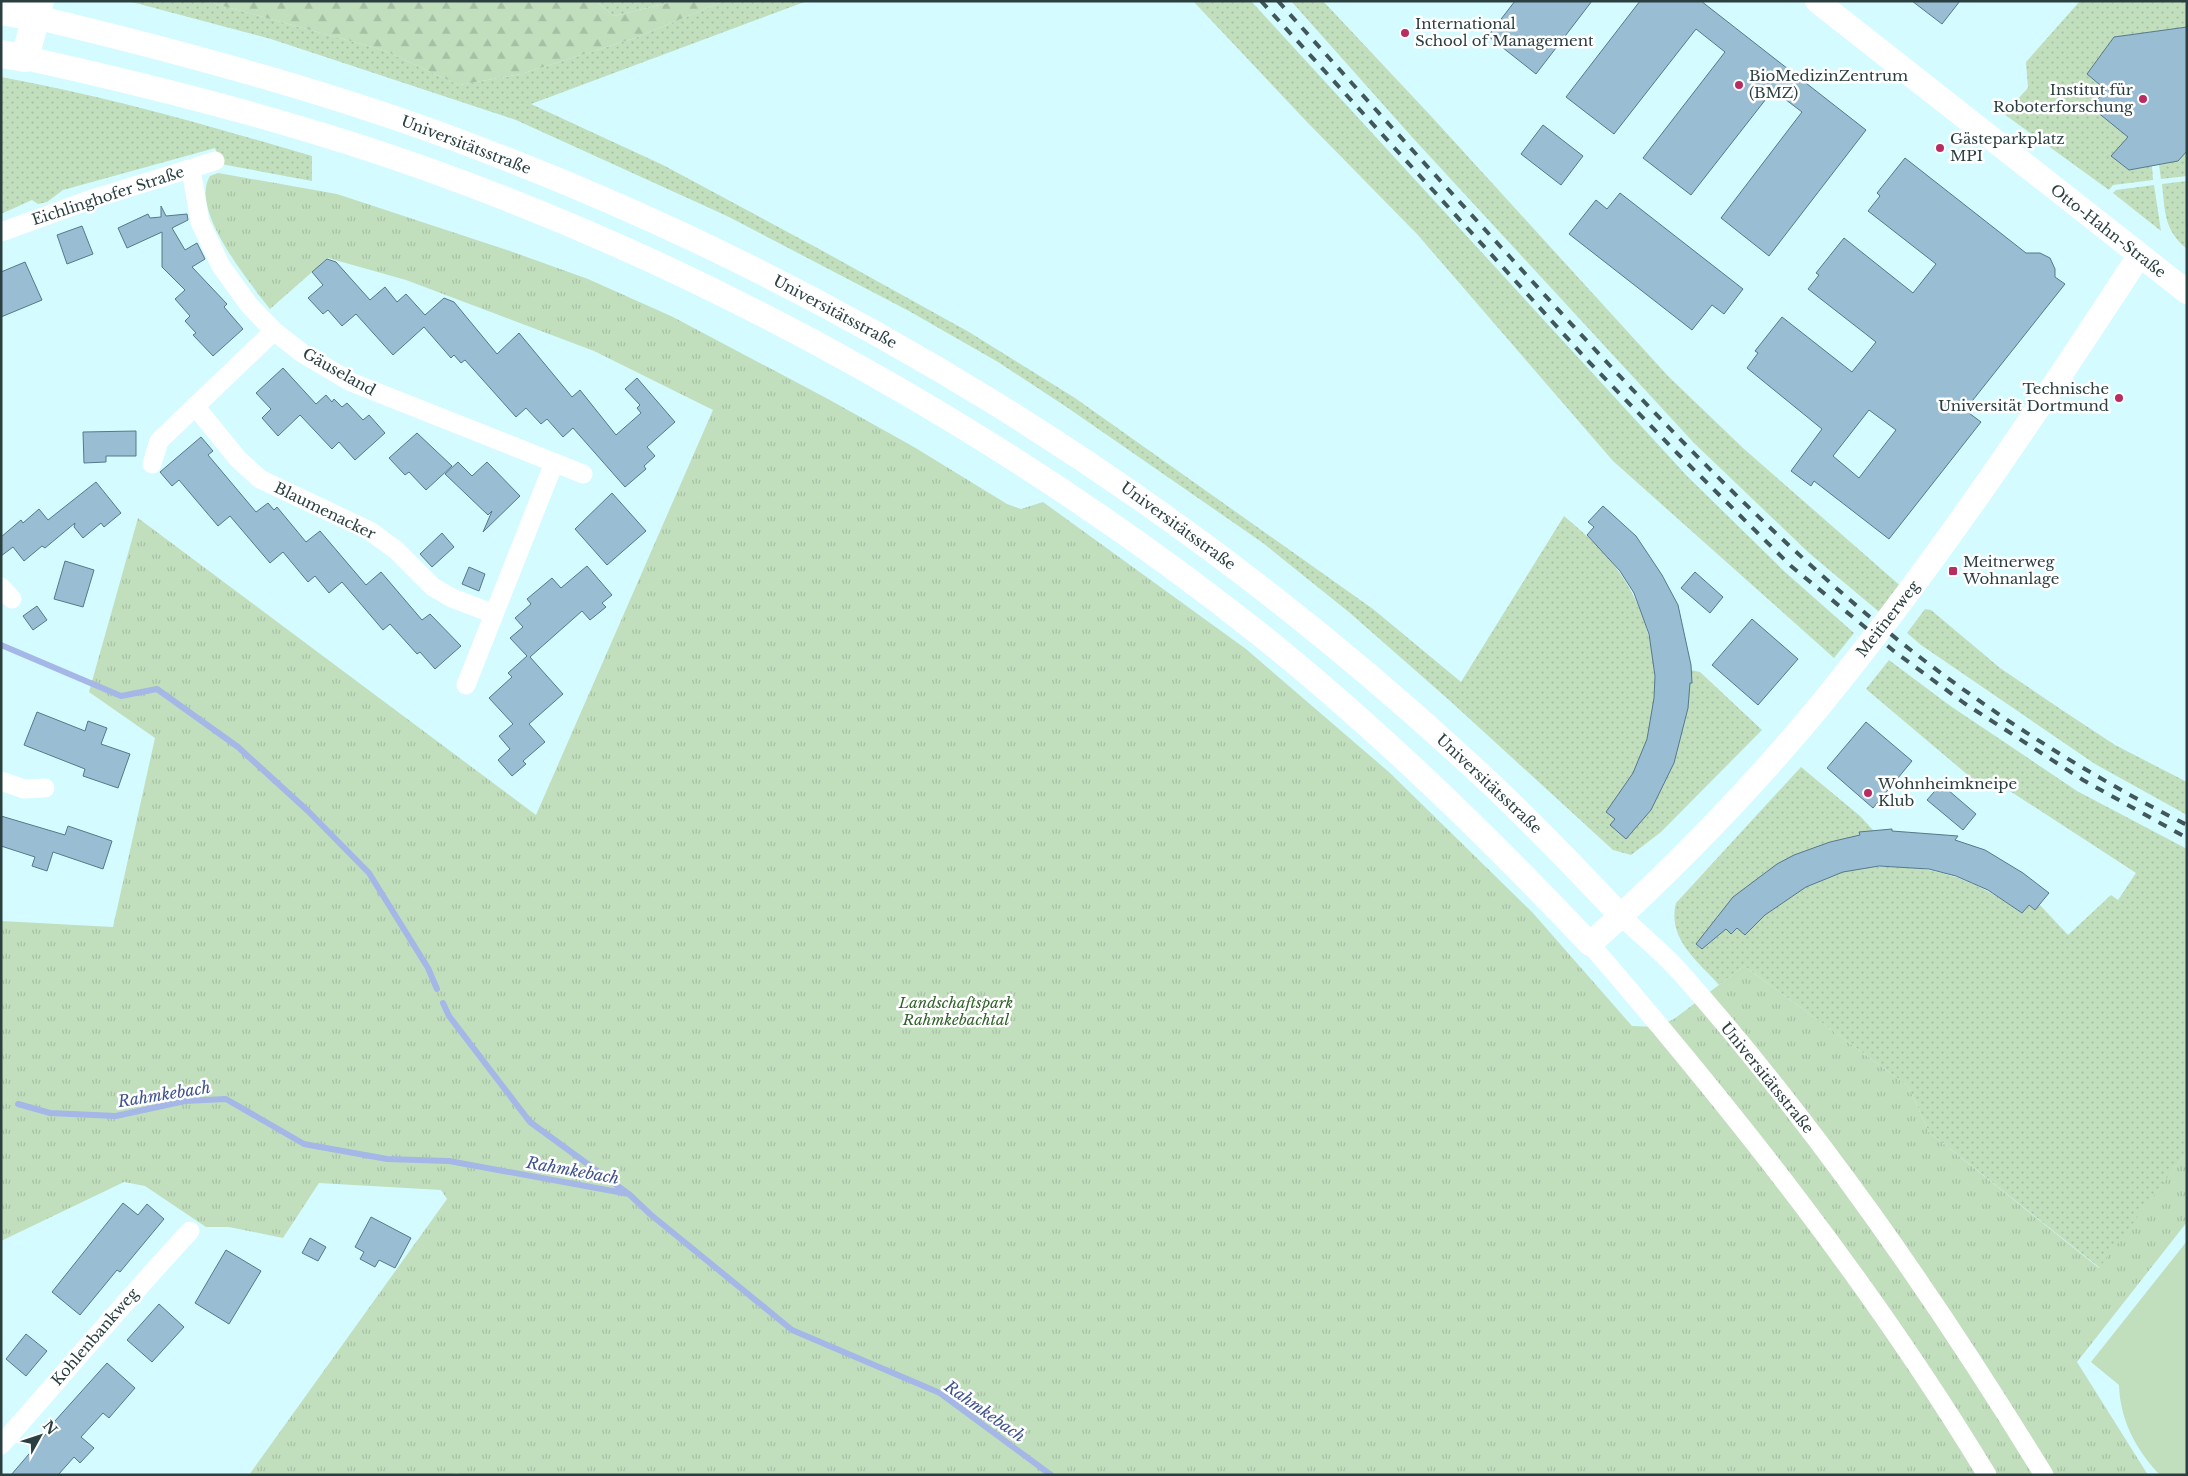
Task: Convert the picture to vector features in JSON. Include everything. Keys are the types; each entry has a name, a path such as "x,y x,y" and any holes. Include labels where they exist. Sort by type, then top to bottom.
{"main road":[{"name":"Universitätsstraße","path":"1,11 38,9"},
{"path":"13,56 38,9"}],"street":[{"name":"Otto-Hahn-Straße","path":"1817,1 2187,292"},
{"name":"Universitätsstraße","path":"38,9 315,92 446,136 610,201 703,244 911,353 1055,440 1164,515 1277,599 1332,644 1473,767 1552,843 1621,916 1680,972 1709,1005 1849,1183 1972,1358 2044,1475"},
{"path":"13,56 122,80 252,115 431,170 522,206 658,265 842,357 1055,486 1160,558 1250,627 1382,738 1464,816 1590,944 1728,1109 1803,1204 1923,1375 1987,1475"},
{"name":"Eichlinghofer Straße","path":"1,232 92,199 215,161"},
{"name":"Gäuseland","path":"192,169 200,222 208,241 234,286 274,331 302,353 351,382 584,474"},
{"name":"Meitnerweg","path":"1590,944 1655,884 1758,776 1853,665 1904,598 2022,434 2139,256"},
{"path":"152,464 159,441 274,331"},
{"name":"Blaumenacker","path":"195,406 238,459 260,478 370,530 396,550 434,587 452,598 494,614"},
{"path":"466,685 554,463"},
{"path":"1,781 24,789 45,788"},
{"name":"Kohlenbankweg","path":"1,1445 105,1328 133,1292 190,1232"}],"green space":[{"path":"128,1 205,1 383,50 459,85 521,74 635,38 724,1 807,1 531,104 663,165 969,332 1075,398 1373,609 1461,682 1564,516 1596,545 1621,574 1639,608 1652,649 1691,670 1700,672 1762,730 1661,832 1631,855 1613,850 1449,700 1350,613 1263,543 998,362 909,311 727,216 516,120 271,39"},
{"path":"205,1 595,1 614,16 676,1 724,1 635,38 521,74 459,85 383,50"},
{"path":"595,1 676,1 614,16"},
{"path":"1193,1 1251,1 1687,476 1785,572 1854,633 1834,658 1613,461 1417,234 1307,122"},
{"path":"1291,1 1323,1 1430,115 1668,376 1743,448 1904,589 1884,616 1809,553 1694,443 1412,137"},
{"path":"2080,1 2187,1 2187,27 2114,37 2087,74 2106,90 2128,137 2112,156 2129,170 2152,166 2153,180 2113,185 2109,190 2004,114 2028,88 2026,62"},
{"path":"1,77 119,102 312,156 312,181 221,164 215,148 63,190 47,202 38,204 32,200 1,214"},
{"path":"2187,151 2187,176 2161,179 2159,165 2178,161"},
{"name":"Landschaftspark Rahmkebachtal","path":"218,173 337,194 510,251 588,279 673,317 828,399 914,447 1007,504 1021,509 1043,502 1246,649 1390,773 1532,912 1632,1026 1657,1027 1674,1019 1744,966 1908,1086 1929,1132 2099,1268 2187,1152 2187,1222 2077,1362 2148,1475 458,1475 458,1473 445,1475 249,1475 447,1199 441,1190 319,1183 283,1238 229,1227 206,1227 145,1186 124,1182 1,1241 1,921 113,927 155,738 89,692 138,518 536,815 713,410 594,351 406,280 328,258 270,309 236,264 214,225 208,207 206,190 210,176"},
{"path":"2187,181 2187,227 2185,229 2187,231 2187,249 2174,235 2167,220 2162,184"},
{"path":"2154,185 2161,231 2113,193 2116,190"},
{"path":"1925,609 1931,610 2000,668 2115,745 2187,782 2187,815 2095,764 1921,645 1907,633"},
{"path":"1889,660 1949,705 2077,791 2187,849 2187,1152 2100,1268 1929,1132 1908,1086 1744,966 1719,985 1693,958 1680,938 1676,927 1674,916 1676,903 1801,767 1860,816 1873,830 1875,867 1915,868 1952,876 1988,891 2021,913 2029,905 2035,910 2039,904 2068,935 2111,895 2118,900 2136,873 1990,778 1975,781 1866,689"},
{"path":"2187,1241 2187,1475 2160,1475 2151,1465 2131,1434 2122,1410 2119,1385 2091,1362"}],"building":[{"path":"1515,1 1592,1 1536,74 1488,36"},
{"path":"1640,1 1701,1 1866,130 1769,256 1721,218 1802,112 1773,90 1691,195 1643,158 1725,52 1696,29 1614,134 1566,97"},
{"path":"1912,1 1960,1 1942,24"},
{"name":"Institut für Roboterforschung","path":"2187,27 2187,151 2178,161 2129,170 2111,156 2128,137 2091,107 2106,90 2087,74 2114,37"},
{"path":"1543,125 1583,156 1561,185 1521,154"},
{"path":"1905,158 2026,253 2040,253 2050,258 2055,269 2055,277 2065,284 1965,410 1981,422 1889,539 1814,481 1811,486 1791,471 1822,429 1747,368 1758,353 1755,351 1782,317 1852,372 1876,342 1808,289 1819,275 1816,273 1844,238 1913,293 1936,264 1868,211 1880,196 1877,193","holes":["1869,410 1896,430 1859,478 1833,456"]},
{"path":"1620,193 1743,289 1724,314 1712,305 1692,330 1569,234 1596,200 1607,209"},
{"path":"161,206 166,216 187,214 188,220 172,228 185,250 197,243 205,259 192,267 227,304 224,307 243,329 213,356 193,335 196,333 185,321 190,316 175,299 185,290 162,267 162,232 127,248 118,228 148,214 150,218 161,217"},
{"path":"82,226 93,254 67,264 57,235"},
{"path":"327,259 336,262 370,300 385,287 397,302 406,294 425,315 444,298 454,302 497,354 519,333 572,397 580,390 616,435 641,413 637,408 640,405 625,389 637,378 675,422 647,447 655,456 644,466 646,469 625,487 573,428 563,437 547,419 541,424 526,408 516,417 465,360 461,363 454,355 451,358 424,327 393,355 356,314 342,326 328,310 323,314 308,298 323,285 312,272"},
{"path":"25,262 42,300 1,317 1,272"},
{"path":"283,368 316,404 326,395 332,402 334,399 342,407 347,403 363,420 369,415 385,433 355,460 339,442 332,449 300,415 278,436 262,418 271,409 256,393"},
{"path":"136,431 136,456 106,456 106,462 84,463 83,432"},
{"path":"417,433 452,466 426,490 409,472 405,475 389,458"},
{"path":"201,437 213,451 208,455 256,512 268,503 274,510 277,507 306,542 320,531 366,585 381,572 422,620 430,614 461,646 435,669 420,652 417,654 390,624 383,630 342,582 329,593 315,576 308,582 283,552 270,563 230,516 218,526 179,480 172,486 160,472"},
{"path":"458,462 472,476 487,462 520,496 483,532 492,511 488,515 445,474"},
{"path":"96,482 121,513 104,527 101,523 83,538 74,527 75,523 45,548 42,546 24,561 13,547 1,556 1,537 21,520 23,523 39,509 48,520"},
{"path":"612,493 646,531 607,565 575,529"},
{"path":"1603,506 1636,536 1662,575 1678,605 1691,665 1692,683 1690,683 1688,708 1674,763 1651,810 1626,839 1610,825 1615,819 1606,812 1633,773 1647,739 1654,698 1655,676 1649,634 1634,593 1620,571 1587,535 1594,527 1588,522"},
{"path":"442,533 454,547 432,567 420,554"},
{"path":"65,561 94,570 83,607 54,599"},
{"path":"587,566 612,595 602,603 606,607 590,620 582,611 530,657 563,694 529,724 545,742 523,761 526,764 512,776 498,760 510,749 499,736 513,724 489,698 512,677 508,673 527,656 510,638 523,627 515,618 531,604 527,599 552,578 561,588"},
{"path":"469,567 485,574 479,591 462,584"},
{"path":"1695,572 1723,597 1710,613 1681,588"},
{"path":"37,606 47,620 33,630 23,616"},
{"path":"1752,619 1798,659 1758,705 1712,665"},
{"path":"37,712 85,731 88,721 107,728 101,744 130,754 118,788 83,776 85,769 24,745"},
{"path":"1866,722 1912,761 1873,808 1827,768"},
{"path":"1941,784 1976,814 1963,830 1927,800"},
{"path":"1,816 65,835 68,826 112,841 103,869 53,852 47,871 32,866 35,857 1,846"},
{"path":"1892,829 1892,831 1958,836 1955,840 1985,850 2023,873 2049,893 2035,910 2029,905 2022,913 1988,890 1956,876 1929,869 1879,866 1843,872 1806,887 1765,915 1745,935 1737,928 1731,934 1726,929 1702,949 1696,944 1733,897 1777,864 1794,855 1830,842 1860,835 1859,832"},
{"path":"123,1203 138,1215 147,1204 164,1219 120,1272 117,1270 80,1315 52,1292"},
{"path":"371,1217 411,1238 395,1268 379,1260 375,1267 360,1259 364,1252 355,1247"},
{"path":"310,1238 326,1247 318,1261 302,1253"},
{"path":"226,1250 261,1271 229,1324 195,1303"},
{"path":"159,1304 184,1327 152,1362 127,1340"},
{"path":"26,1334 47,1351 26,1376 6,1359"},
{"path":"107,1363 135,1388 109,1418 103,1413 81,1437 94,1448 80,1463 74,1457 58,1475 11,1475 47,1433 46,1431"}],"waterway":[{"path":"1,645 121,696 157,689 238,747 308,811 369,873 428,968 437,989"},
{"path":"443,1003 449,1016 530,1122 626,1192"},
{"name":"Rahmkebach","path":"18,1104 50,1113 116,1116 185,1101 226,1099 304,1144 387,1159 449,1161 629,1194 650,1214 792,1330 940,1393 1051,1475"}],"railway":[{"path":"1261,1 1589,362 1791,566 1895,652 1964,703 2083,780 2187,838"},
{"path":"1278,1 1636,393 1722,481 1811,565 1895,637 1974,697 2100,778 2187,825"}],"place":[{"name":"International School of Management","path":"1405,33"},
{"name":"BioMedizinZentrum (BMZ)","path":"1739,85"},
{"name":"Institut für Roboterforschung","path":"2143,99"},
{"name":"Gästeparkplatz MPI","path":"1940,148"},
{"name":"Technische Universität Dortmund","path":"2119,398"},
{"name":"Meitnerweg Wohnanlage","path":"1953,571"},
{"name":"Wohnheimkneipe Klub","path":"1868,793"}]}
